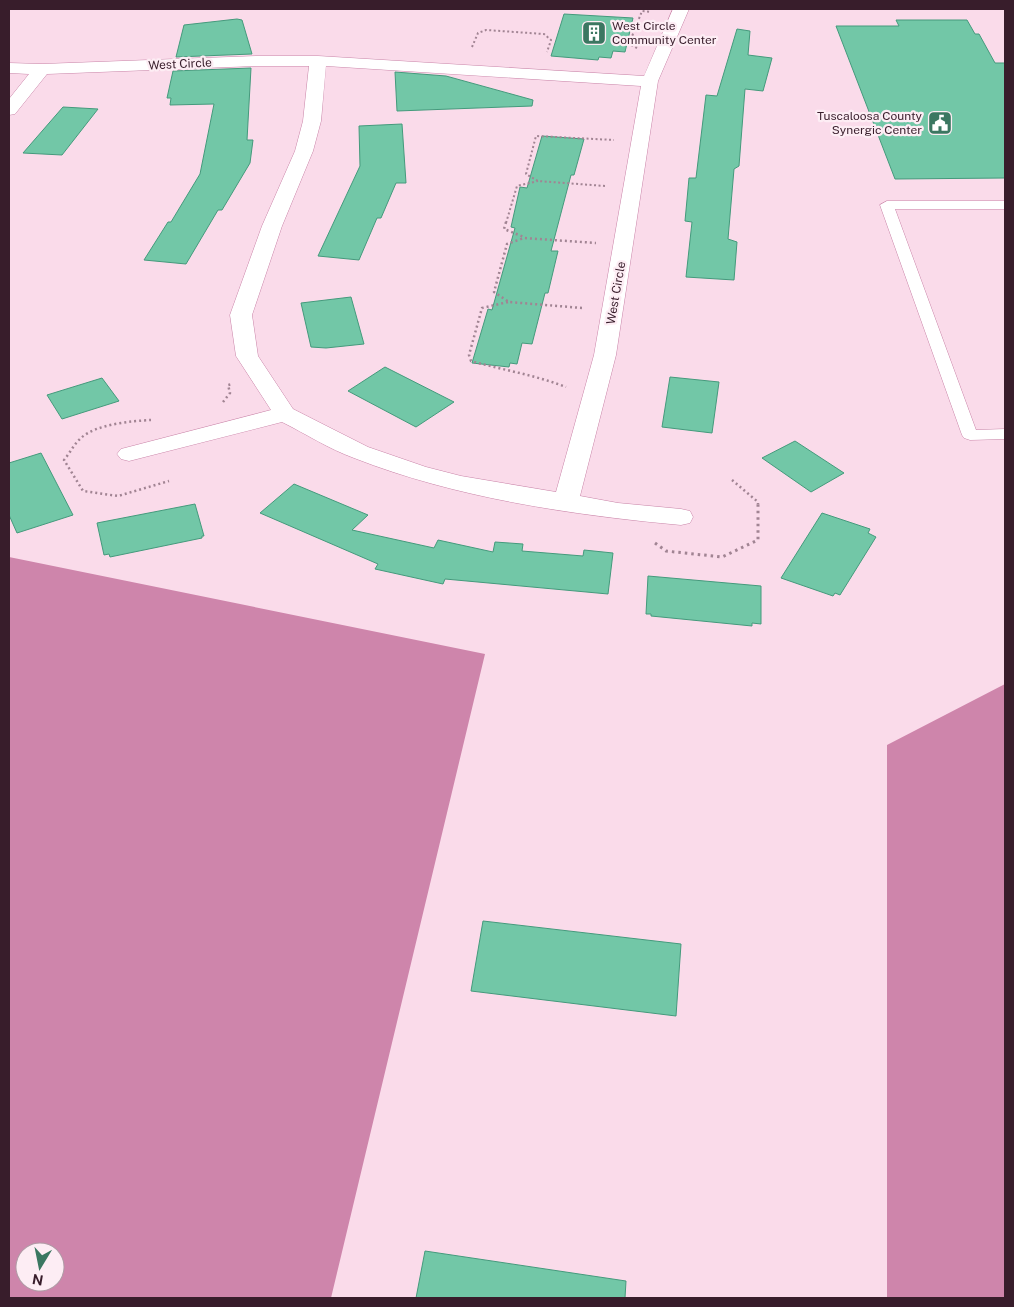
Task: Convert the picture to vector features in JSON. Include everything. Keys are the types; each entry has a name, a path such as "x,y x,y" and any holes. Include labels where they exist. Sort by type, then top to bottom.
{"street":[{"name":"West Circle","path":"566,502 605,355 650,81 681,9"},
{"name":"West Circle","path":"9,68 42,69 256,61 318,61 650,81"},
{"path":"318,61 312,121 304,151 272,226 241,315 247,356 285,414 360,452 417,472 461,484 618,511 681,517"},
{"path":"9,110 42,69"},
{"path":"129,454 285,414"}],"lane":[{"path":"1005,205 887,205 970,435 1005,434"}],"path":[{"path":"470,51 478,33 486,30 544,34 551,40 545,56"},
{"path":"538,181 526,174 536,136 618,140"},
{"path":"595,252 597,243 524,238 504,229 517,186 538,181 608,186"},
{"path":"509,302 494,292 507,244 524,238"},
{"path":"567,387 541,377 510,372 471,361 469,356 482,308 509,302 583,308"}],"shaded area":[{"path":"9,557 485,654 331,1298 9,1298"},
{"path":"1005,684 1005,1298 887,1298 887,745"}],"building":[{"name":"West Circle Community Center","path":"564,14 633,18 625,52 613,51 611,58 599,57 598,60 551,56"},
{"path":"242,20 252,54 176,57 184,25"},
{"name":"Tuscaloosa County Synergic Center","path":"896,20 967,20 975,34 979,34 995,63 1005,63 1005,178 895,179 836,26 899,26"},
{"path":"737,29 750,31 748,55 772,58 763,91 745,89 739,166 734,169 728,239 737,242 734,280 686,277 692,222 685,221 689,178 696,178 706,95 717,96"},
{"path":"251,68 247,140 253,140 250,163 222,210 218,210 186,264 144,260 168,222 171,222 200,174 214,104 170,105 171,98 167,98 173,71"},
{"path":"395,72 446,76 533,100 532,106 397,111"},
{"path":"63,107 98,109 62,155 23,153"},
{"path":"402,124 406,183 396,183 381,218 377,218 359,260 318,256 360,166 359,126"},
{"path":"542,136 584,139 574,175 571,175 551,251 558,251 548,293 545,293 532,344 522,343 517,364 510,363 509,367 472,363 488,309 492,310 515,228 511,227 520,187 527,188"},
{"path":"351,297 364,344 326,348 311,347 301,303"},
{"path":"385,367 454,402 416,427 348,391"},
{"path":"670,377 719,382 712,433 662,427"},
{"path":"102,378 119,401 62,419 47,395"},
{"path":"795,441 844,473 811,492 762,458"},
{"path":"41,453 73,515 17,533 9,515 9,463"},
{"path":"294,484 368,515 352,530 434,548 438,540 493,552 495,542 523,544 522,551 583,556 584,550 613,553 608,594 445,579 443,584 375,569 378,564 260,513"},
{"path":"195,504 204,536 202,538 110,557 109,554 104,555 97,523"},
{"path":"822,513 870,529 868,533 876,537 840,595 835,593 833,596 781,578"},
{"path":"648,576 761,586 761,624 752,623 752,626 646,614"},
{"path":"483,921 681,944 676,1016 471,991"},
{"path":"425,1251 626,1281 625,1298 416,1298"}],"place":[{"name":"West Circle Community Center","path":"594,33"},
{"name":"Tuscaloosa County Synergic Center","path":"940,123"}]}
